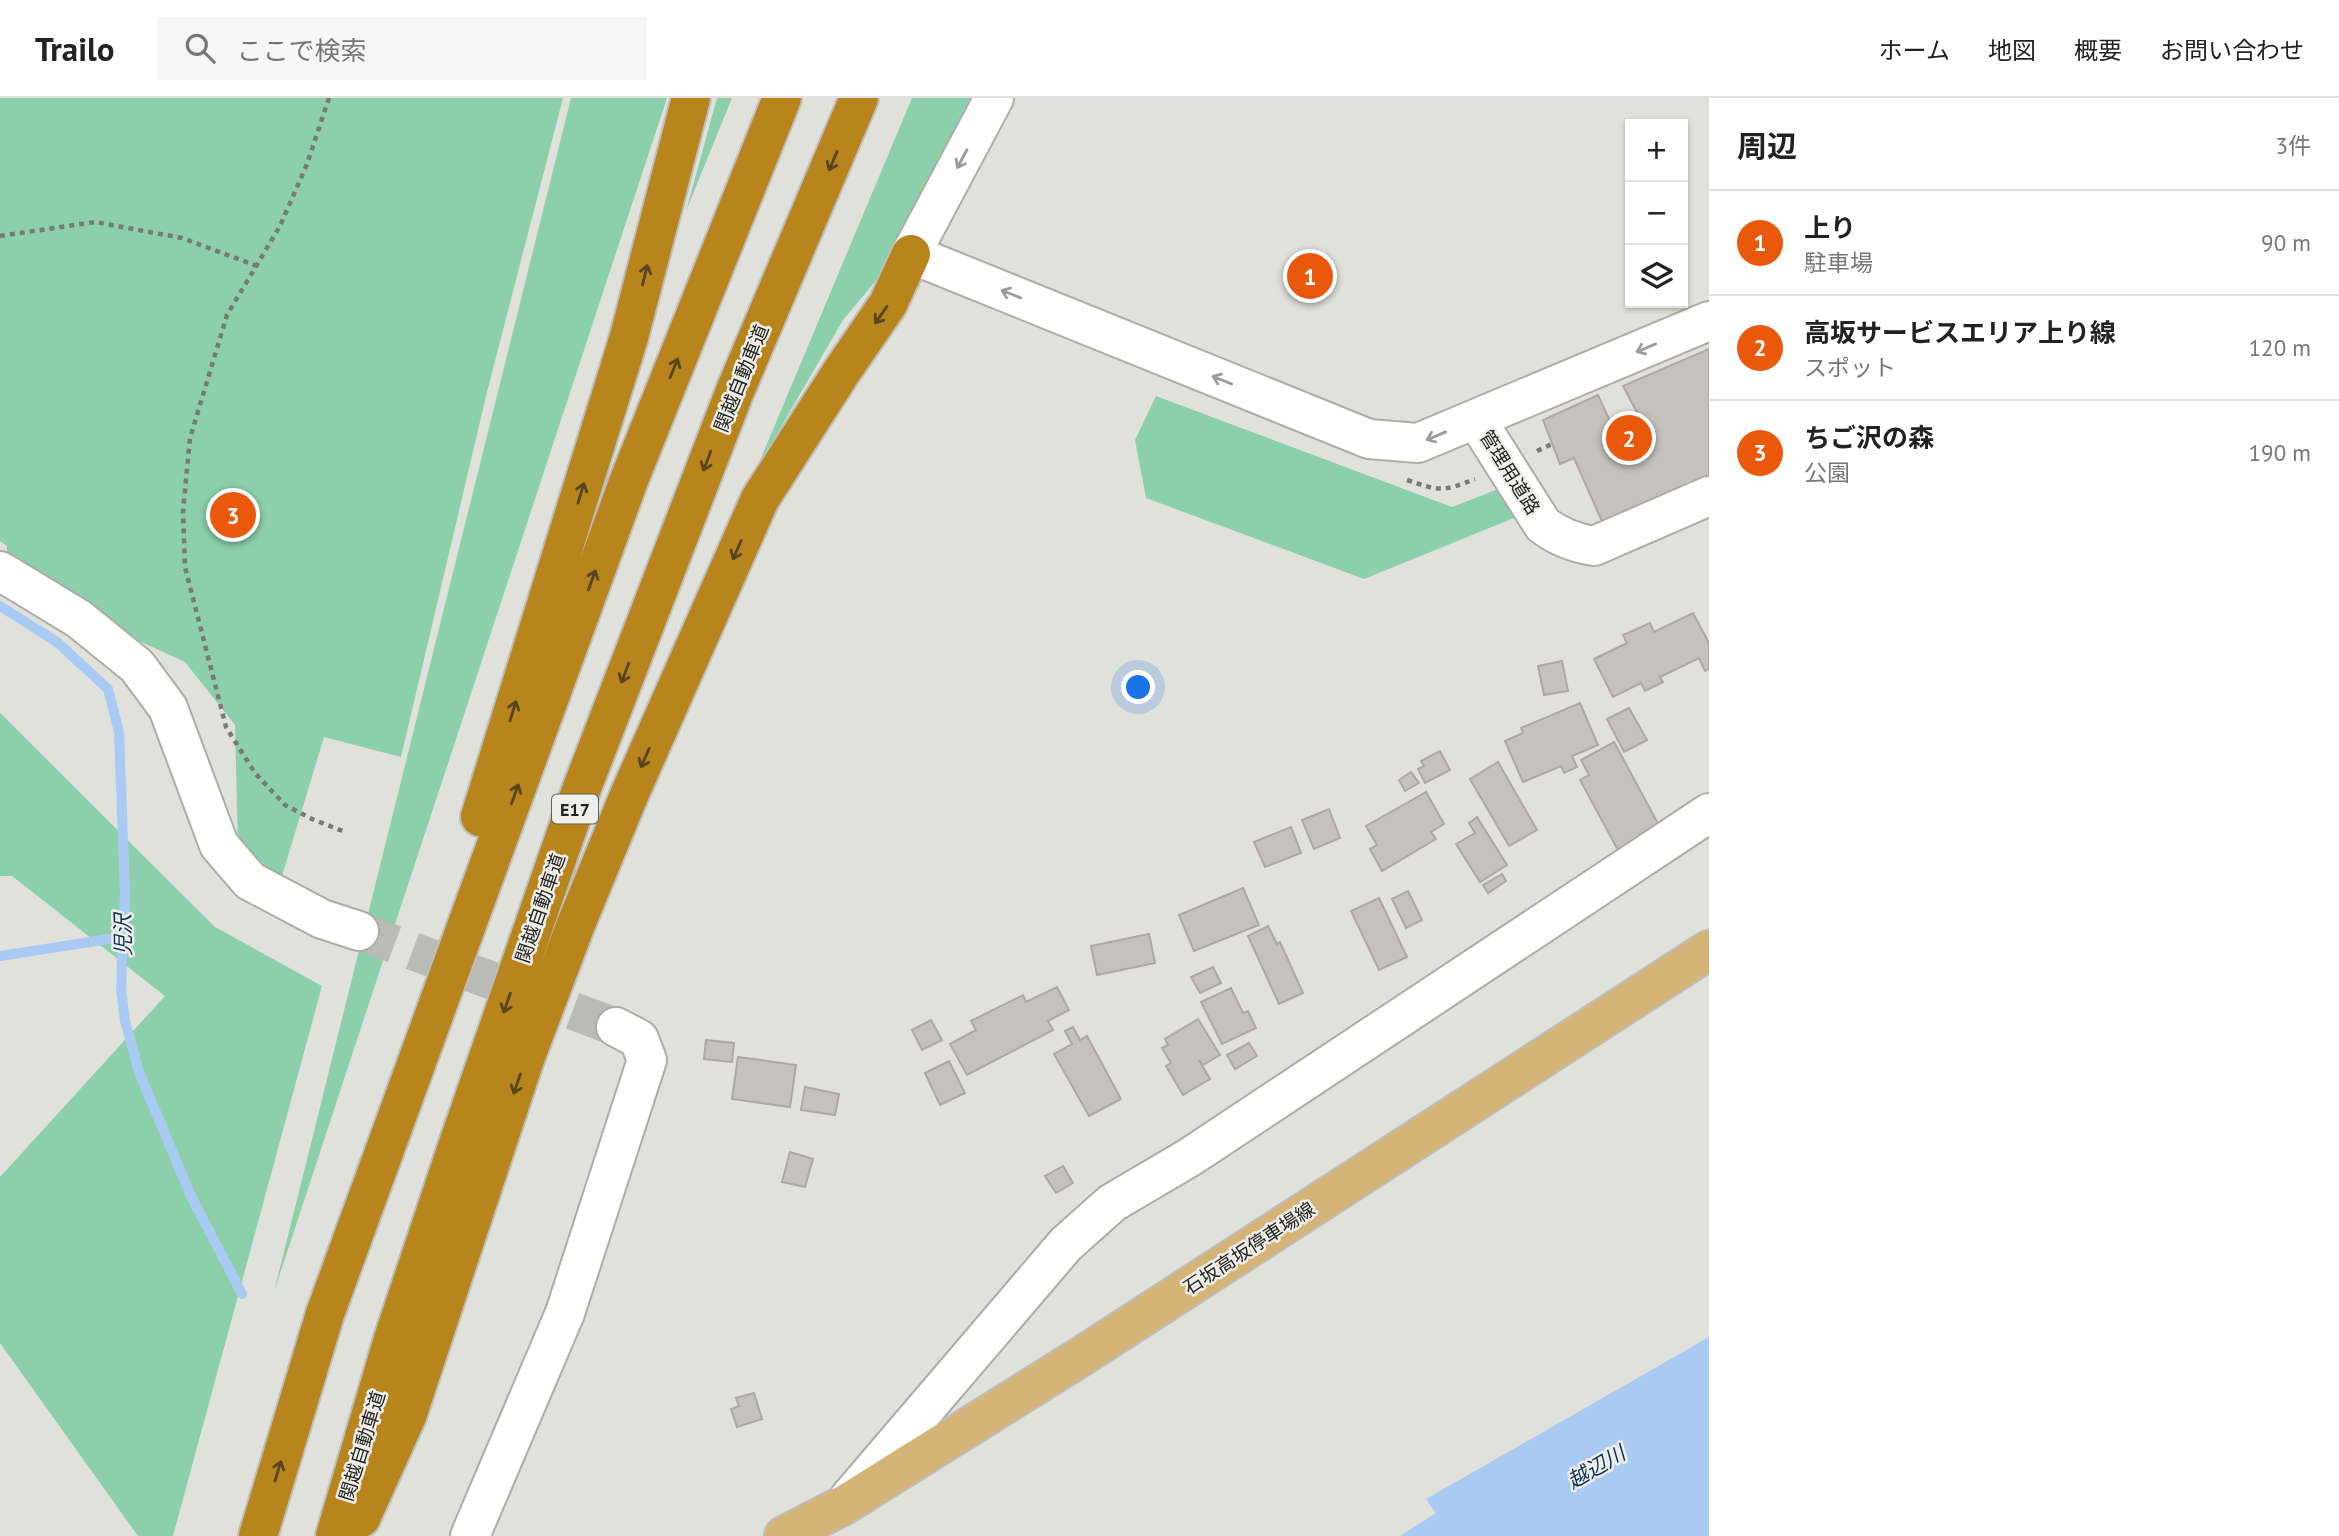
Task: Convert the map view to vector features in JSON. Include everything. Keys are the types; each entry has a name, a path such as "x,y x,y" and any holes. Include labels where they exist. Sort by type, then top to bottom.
{"highway":[{"path":"258,1536 629,337 691,98"},
{"path":"325,1314 629,480 782,98"},
{"name":"関越自動車道","path":"335,1536 393,1339 580,793 735,391 859,98"},
{"path":"352,1536 407,1416 525,1059 576,923 630,793 760,499 888,304 911,254"}],"main road":[{"name":"石坂高坂停車場線","path":"784,1536 844,1505 1082,1356 1709,950"}],"street":[{"path":"994,98 911,254 1368,439 1418,443 1709,321"},
{"name":"管理用道路","path":"1476,419 1543,525 1558,536 1576,543 1594,546 1709,496"},
{"path":"0,570 79,619 137,666 168,708 219,845 250,881 322,919 359,931"},
{"path":"844,1505 1066,1244 1112,1203 1190,1157 1709,813"},
{"path":"470,1536 565,1313 647,1060 639,1039 616,1027"}],"path":[{"path":"329,98 280,226 227,315 190,438 183,511 185,567 226,727 256,773 285,805 345,832"},
{"path":"0,236 95,222 181,238 257,266"}],"green space":[{"path":"0,98 563,98 487,392 401,757 324,737 282,876 289,885 238,851 235,725 185,662 126,635 7,556 7,546 0,541"},
{"path":"571,98 667,98 274,1292"},
{"path":"717,98 732,98 686,211"},
{"path":"912,98 978,98 900,252 843,320 756,470"},
{"path":"1156,396 1452,507 1501,488 1519,516 1364,579 1146,498 1135,440"},
{"path":"0,713 215,927 322,986 173,1536 138,1536 0,1343 0,1177 165,996 12,876 0,876"}],"water":[{"name":"越辺川","path":"1709,1337 1709,1536 1400,1536 1436,1513 1426,1499"}],"building":[{"path":"1709,349 1709,482 1604,526 1574,458 1560,464 1543,420 1598,395 1615,432 1641,420 1623,386"},
{"path":"1693,613 1709,643 1709,669 1705,671 1699,658 1660,677 1663,682 1645,691 1641,683 1613,697 1594,659 1627,643 1623,635 1650,623 1654,632"},
{"path":"1562,661 1568,691 1544,695 1538,666"},
{"path":"1580,703 1598,745 1572,756 1577,767 1564,773 1561,766 1523,782 1505,741 1523,733 1521,728"},
{"path":"1629,708 1647,740 1624,752 1607,719"},
{"path":"1614,742 1661,829 1619,852 1580,780 1589,775 1581,760"},
{"path":"1440,751 1450,770 1425,783 1418,769 1424,766 1421,761"},
{"path":"1498,762 1537,830 1509,846 1470,779"},
{"path":"1411,772 1419,783 1405,791 1399,780"},
{"path":"1426,792 1444,824 1431,832 1436,839 1382,871 1370,849 1377,845 1366,826"},
{"path":"1329,809 1340,838 1314,849 1302,820"},
{"path":"1477,817 1507,865 1480,882 1456,844 1475,833 1469,823"},
{"path":"1291,827 1301,853 1265,867 1254,842"},
{"path":"1502,874 1506,881 1488,893 1483,885"},
{"path":"1243,888 1259,925 1194,951 1179,915"},
{"path":"1408,891 1422,920 1406,928 1392,899"},
{"path":"1379,898 1407,957 1379,970 1351,911"},
{"path":"1268,926 1277,944 1280,942 1303,993 1279,1004 1248,936"},
{"path":"1149,934 1155,963 1097,975 1091,946"},
{"path":"1213,967 1221,983 1200,993 1191,977"},
{"path":"1057,987 1069,1010 1048,1021 1053,1030 967,1075 950,1044 976,1030 971,1021 1023,995 1026,1002"},
{"path":"1231,988 1243,1013 1248,1011 1256,1028 1222,1044 1201,1002"},
{"path":"1198,1019 1220,1055 1203,1065 1199,1060 1210,1079 1183,1095 1166,1066 1171,1063 1162,1048 1168,1045 1165,1039"},
{"path":"931,1020 942,1040 922,1050 912,1030"},
{"path":"1073,1027 1080,1040 1087,1036 1121,1099 1089,1116 1054,1054 1072,1044 1065,1031"},
{"path":"706,1040 734,1043 732,1062 704,1059"},
{"path":"1249,1043 1257,1056 1235,1069 1227,1055"},
{"path":"738,1057 796,1065 790,1107 732,1099"},
{"path":"949,1061 965,1093 940,1105 925,1073"},
{"path":"805,1087 839,1094 835,1115 801,1110"},
{"path":"790,1152 813,1159 805,1187 782,1182"},
{"path":"1063,1166 1073,1183 1056,1193 1045,1176"},
{"path":"754,1393 762,1419 737,1427 731,1409 739,1406 736,1398"}],"waterway":[{"name":"児沢","path":"0,606 57,642 108,689 119,732 125,894 121,989 125,1021 139,1072 191,1196 242,1294"},
{"path":"0,956 122,937"}],"tunnel":[{"path":"359,931 616,1027"}],"place":[{"name":"上り","path":"1310,276"},
{"name":"高坂サービスエリア上り線","path":"1629,438"},
{"name":"ちご沢の森","path":"233,515"}]}
